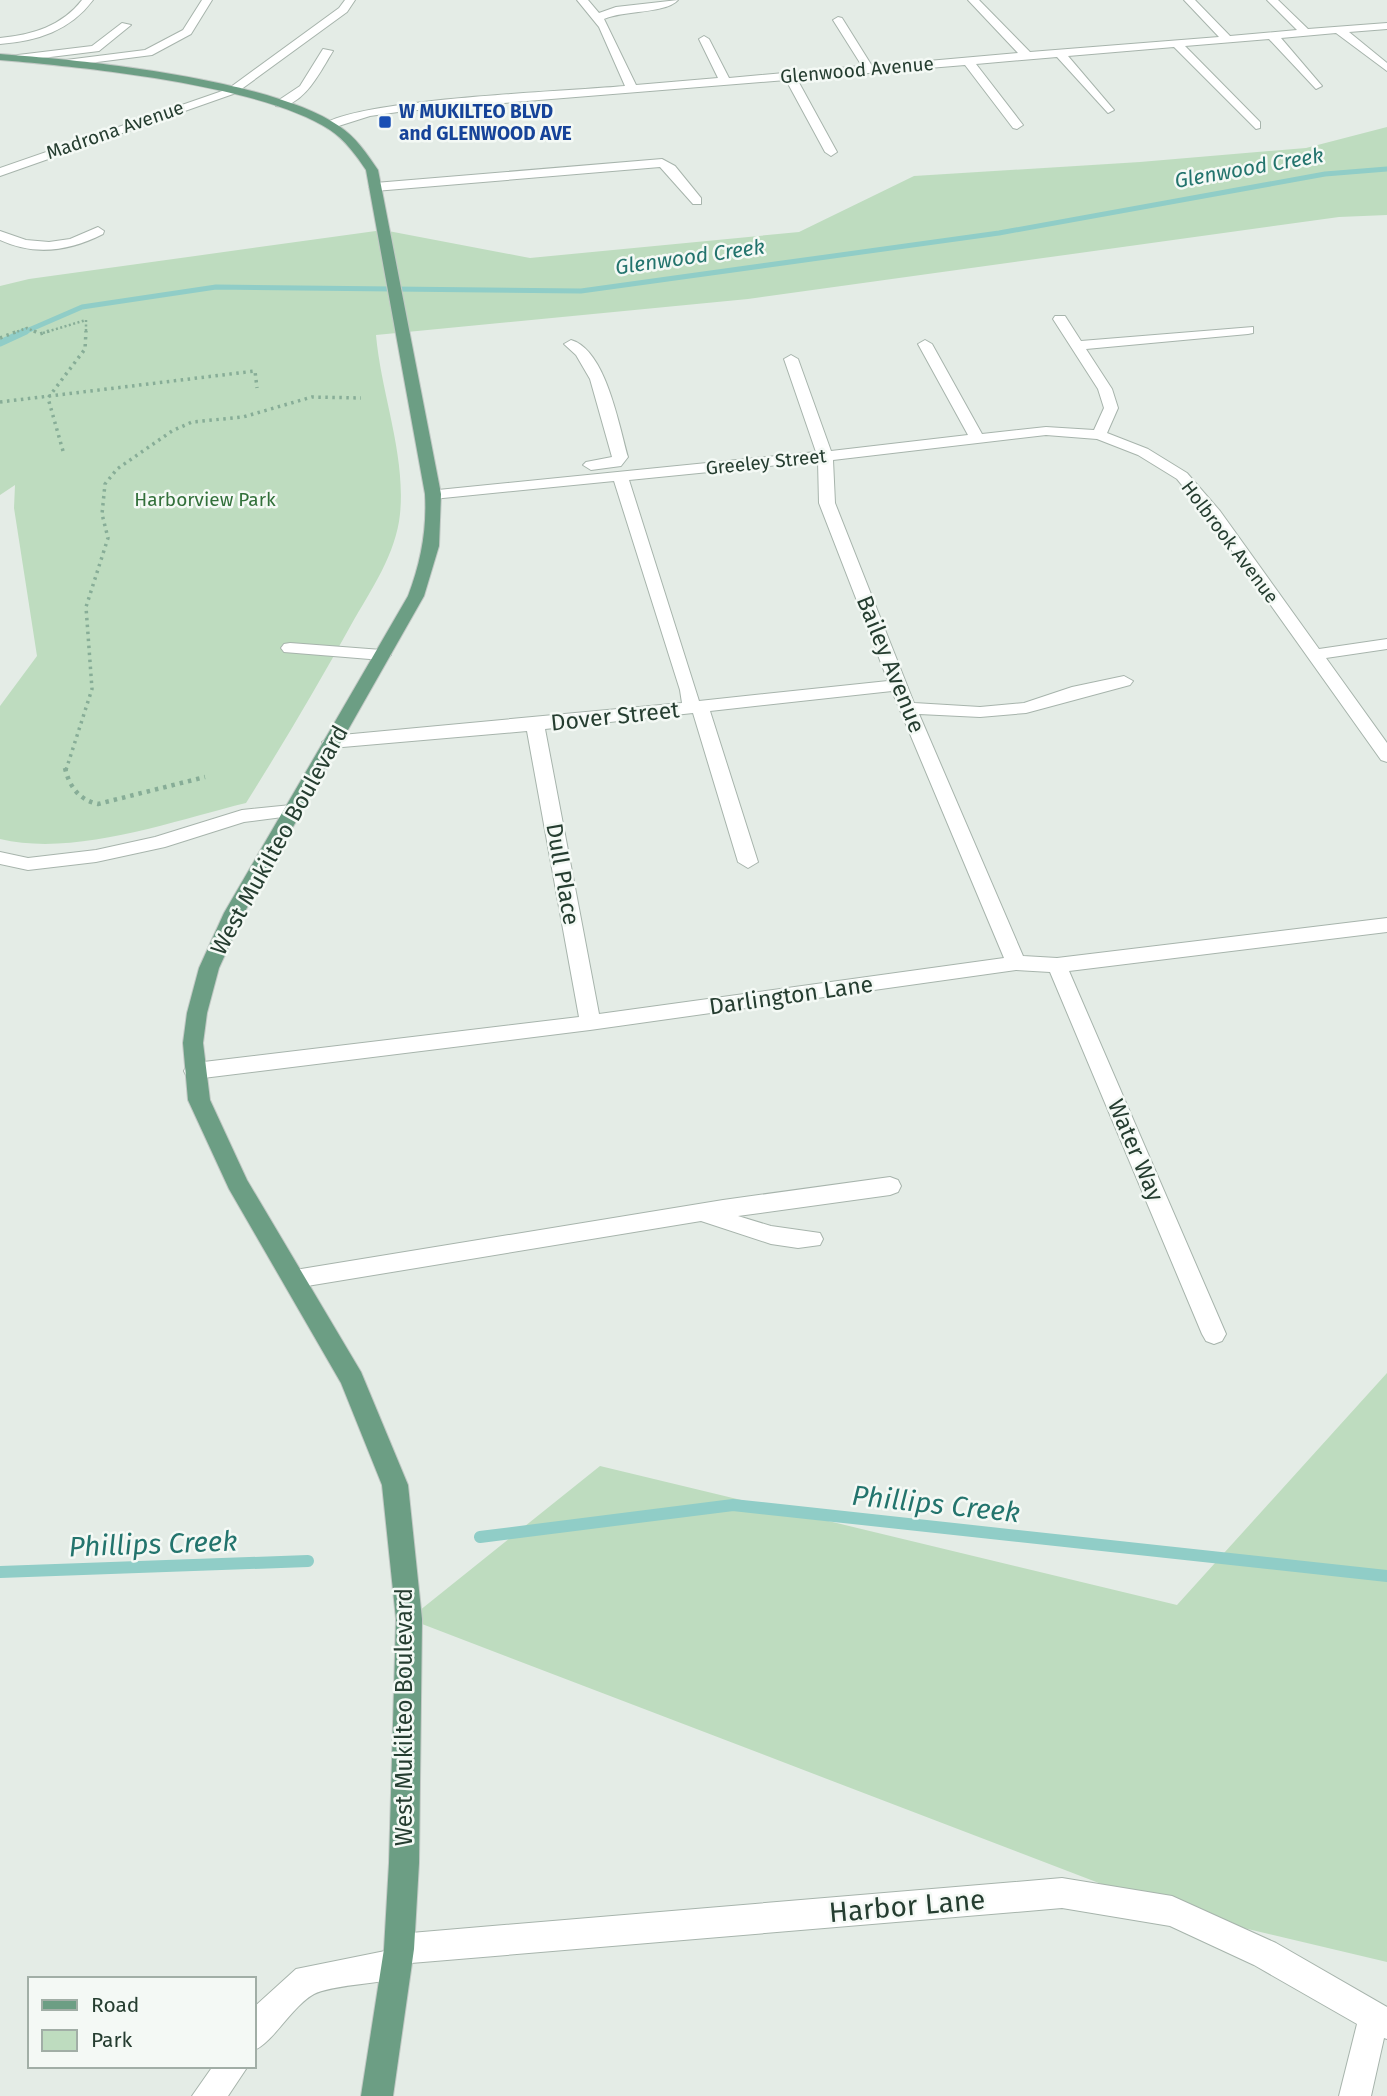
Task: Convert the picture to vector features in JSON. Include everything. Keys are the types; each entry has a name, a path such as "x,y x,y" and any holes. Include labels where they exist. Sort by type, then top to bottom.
{"main road":[{"name":"West Mukilteo Boulevard","path":"0,57 121,70 232,92 280,104 330,125 354,143 372,170 409,364 433,494 433,547 427,570 382,655 234,913 209,968 197,1013 193,1043 199,1100 206,1121 237,1182 352,1378 395,1485 408,1619 398,1956 377,2096"}],"street":[{"path":"0,41 35,36 61,25 88,0"},
{"path":"65,63 148,53 187,32 207,0"},
{"name":"Madrona Avenue","path":"0,172 232,92 343,10 350,0"},
{"path":"582,0 597,18 632,88"},
{"path":"597,18 615,10 668,4 673,0"},
{"path":"973,0 1027,55"},
{"path":"1189,0 1228,40"},
{"path":"1272,0 1307,34"},
{"path":"1290,0 1323,33"},
{"path":"838,20 869,69"},
{"path":"18,58 94,49 126,25"},
{"name":"Glenwood Avenue","path":"330,125 369,113 405,108 1387,26"},
{"path":"1340,31 1387,68"},
{"path":"1273,37 1292,55 1316,86"},
{"path":"704,39 725,81"},
{"path":"1177,44 1256,125"},
{"path":"280,104 304,88 327,51"},
{"path":"1060,53 1108,110"},
{"path":"968,61 1017,125"},
{"path":"789,75 831,152"},
{"path":"375,187 662,163 671,169 697,201"},
{"path":"0,235 18,243 47,246 77,242 97,231"},
{"path":"1060,319 1105,389 1111,408 1099,435"},
{"path":"1075,346 1248,330"},
{"path":"523,486 540,474 616,463 621,457 592,365 583,351 570,344"},
{"path":"925,344 977,439"},
{"name":"Bailey Avenue","path":"791,359 825,456 827,503 898,685 1016,963"},
{"name":"Greeley Street","path":"433,494 825,456 1046,431 1099,435"},
{"name":"Holbrook Avenue","path":"1099,435 1143,452 1182,475 1214,514 1387,756"},
{"path":"620,476 748,862"},
{"path":"1312,654 1387,644"},
{"path":"290,648 382,655"},
{"path":"908,708 980,712 1026,708 1078,691 1124,681"},
{"name":"Dover Street","path":"331,742 535,724 898,685"},
{"name":"Dull Place","path":"535,724 590,1023"},
{"path":"0,858 29,864 96,856 158,844 242,816 291,811"},
{"name":"Darlington Lane","path":"195,1070 590,1023 1016,963 1057,965 1387,925"},
{"name":"Water Way","path":"1057,965 1214,1334"},
{"path":"295,1279 701,1212 890,1186"},
{"path":"701,1212 764,1234 793,1240 811,1238"},
{"name":"Harbor Lane","path":"256,2032 264,2018 307,1980 398,1956 1062,1893 1172,1911 1265,1954 1381,2020"},
{"path":"1354,2096 1381,2020"},
{"path":"208,2096 231,2068"}],"path":[{"path":"0,338 27,328 40,334 86,320 85,349 48,398"},
{"path":"0,402 255,371 257,388"},
{"path":"205,777 99,804 81,798 65,778 65,766 92,689 86,607 108,538 102,514 105,484 117,469 172,431 192,422 243,417 312,397 361,398"},
{"path":"48,398 63,452"}],"green space":[{"name":"Harborview Park","path":"1387,127 1387,215 1339,217 748,299 376,335 399,469 401,492 398,529 374,585 246,803 155,827 91,840 60,844 0,839 0,706 37,656 14,508 15,485 0,495 0,286 29,279 383,230 530,258 799,232 914,176 1140,162 1306,148"},
{"path":"1387,1373 1387,1962 1172,1911 409,1619 600,1466 1177,1605"}],"waterway":[{"name":"Glenwood Creek","path":"22,333 82,307 216,287 581,291 999,233 1325,174 1387,169"},
{"name":"Glenwood Creek","path":"0,343 26,331"},
{"name":"Phillips Creek","path":"480,1537 733,1505 1387,1576"},
{"name":"Phillips Creek","path":"0,1572 308,1561"}],"place":[{"name":"W MUKILTEO BLVD and GLENWOOD AVE","path":"385,122"}]}
